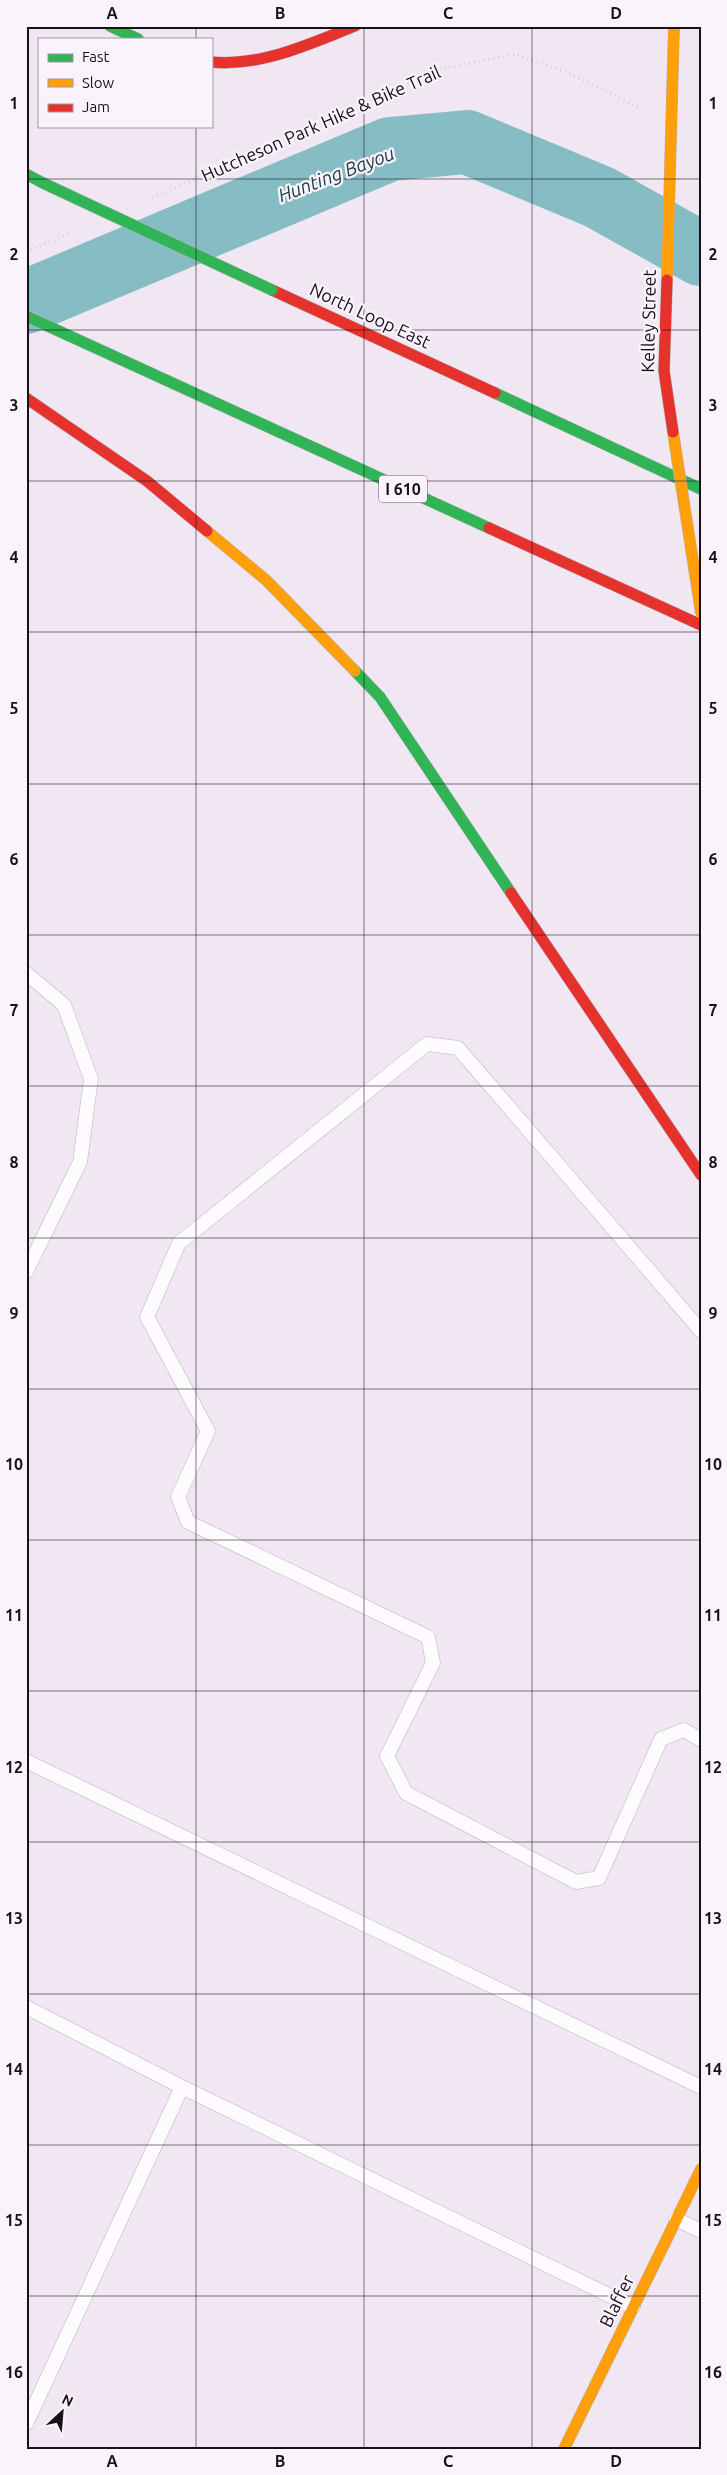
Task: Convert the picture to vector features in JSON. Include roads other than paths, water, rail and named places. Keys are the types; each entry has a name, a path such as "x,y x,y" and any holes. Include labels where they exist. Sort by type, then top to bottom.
{"main road":[{"path":"110,26 136,38"},
{"path":"212,62 220,64 273,57 355,26"},
{"name":"Kelley Street","path":"674,26 664,371 701,613"},
{"name":"North Loop East","path":"26,174 701,488"},
{"name":"I 610","path":"26,316 701,625"},
{"path":"26,398 147,481 266,580 380,697 701,1175"},
{"name":"Blaffer","path":"564,2449 701,2170"}],"lane":[{"path":"26,973 64,1005 91,1079 80,1162 26,1272"},
{"path":"701,1331 458,1048 427,1044 179,1243 147,1318 208,1431 178,1497 188,1522 428,1637 434,1663 388,1756 406,1792 576,1882 599,1878 661,1739 684,1730 701,1740"},
{"path":"26,1761 701,2088"},
{"path":"26,2007 182,2087 633,2307"},
{"path":"26,2424 182,2087"},
{"path":"676,2220 701,2231"}],"waterway":[{"name":"Hunting Bayou","path":"26,302 390,149 467,142 599,197 701,254"}]}
